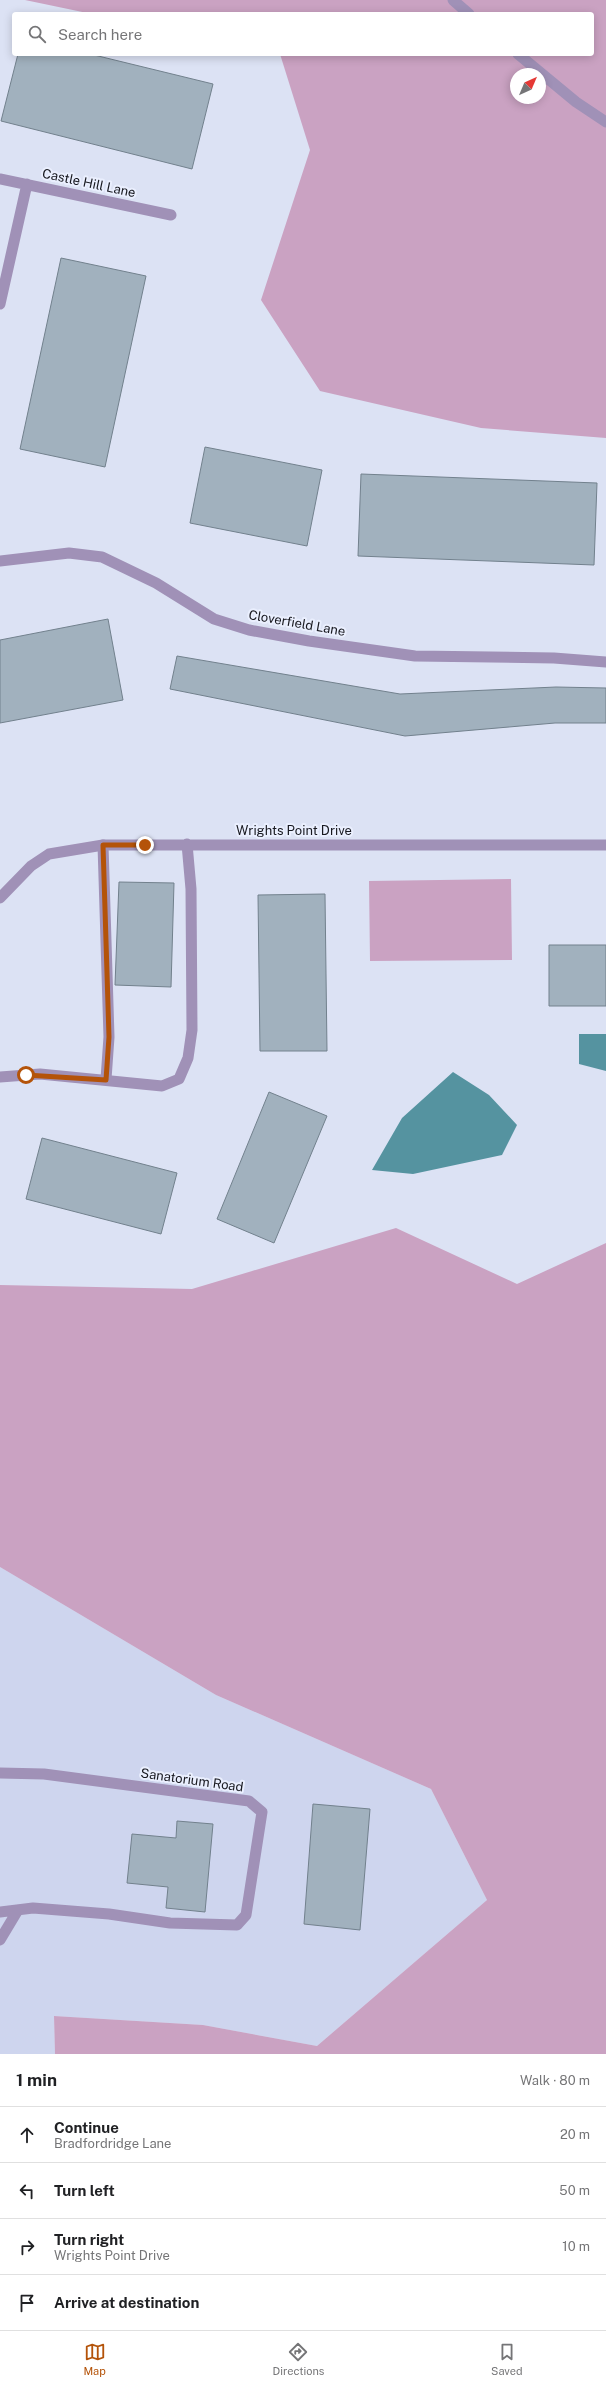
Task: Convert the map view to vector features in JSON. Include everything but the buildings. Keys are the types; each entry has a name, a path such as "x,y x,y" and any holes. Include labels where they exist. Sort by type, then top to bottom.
{"street":[{"path":"453,0 467,12"},
{"path":"520,56 576,102 606,122"},
{"name":"Castle Hill Lane","path":"0,179 171,216"},
{"path":"0,304 27,184"},
{"name":"Cloverfield Lane","path":"0,561 69,553 102,557 156,583 214,619 249,630 309,641 415,656 554,658 606,662"},
{"path":"0,1077 40,1074 162,1086 179,1079 188,1058 192,1030 191,889 187,844"},
{"path":"103,845 109,1037 106,1080"},
{"name":"Wrights Point Drive","path":"0,898 31,866 49,854 103,845 606,845"},
{"name":"Sanatorium Road","path":"0,1773 44,1774 249,1801 262,1812 246,1915 237,1925 170,1923 110,1914 33,1908 0,1912"},
{"path":"0,1940 18,1910"}],"shaded area":[{"path":"25,0 606,0 606,438 481,428 320,391 261,300 310,150 281,56 594,56 594,12 82,12"},
{"path":"511,879 512,960 370,961 369,881"},
{"path":"579,1034 606,1034 606,1071 579,1064"},
{"path":"453,1072 489,1095 517,1125 502,1155 413,1174 372,1170 402,1118"},
{"path":"396,1228 517,1284 606,1243 606,2054 55,2054 54,2016 203,2025 317,2046 487,1900 431,1789 216,1695 0,1567 0,1285 192,1289"},
{"path":"0,1567 216,1695 431,1789 487,1900 317,2046 203,2025 54,2016 55,2054 0,2054"}],"route":[{"path":"26,1075 40,1074 106,1080 109,1037 103,845 145,845"}]}
